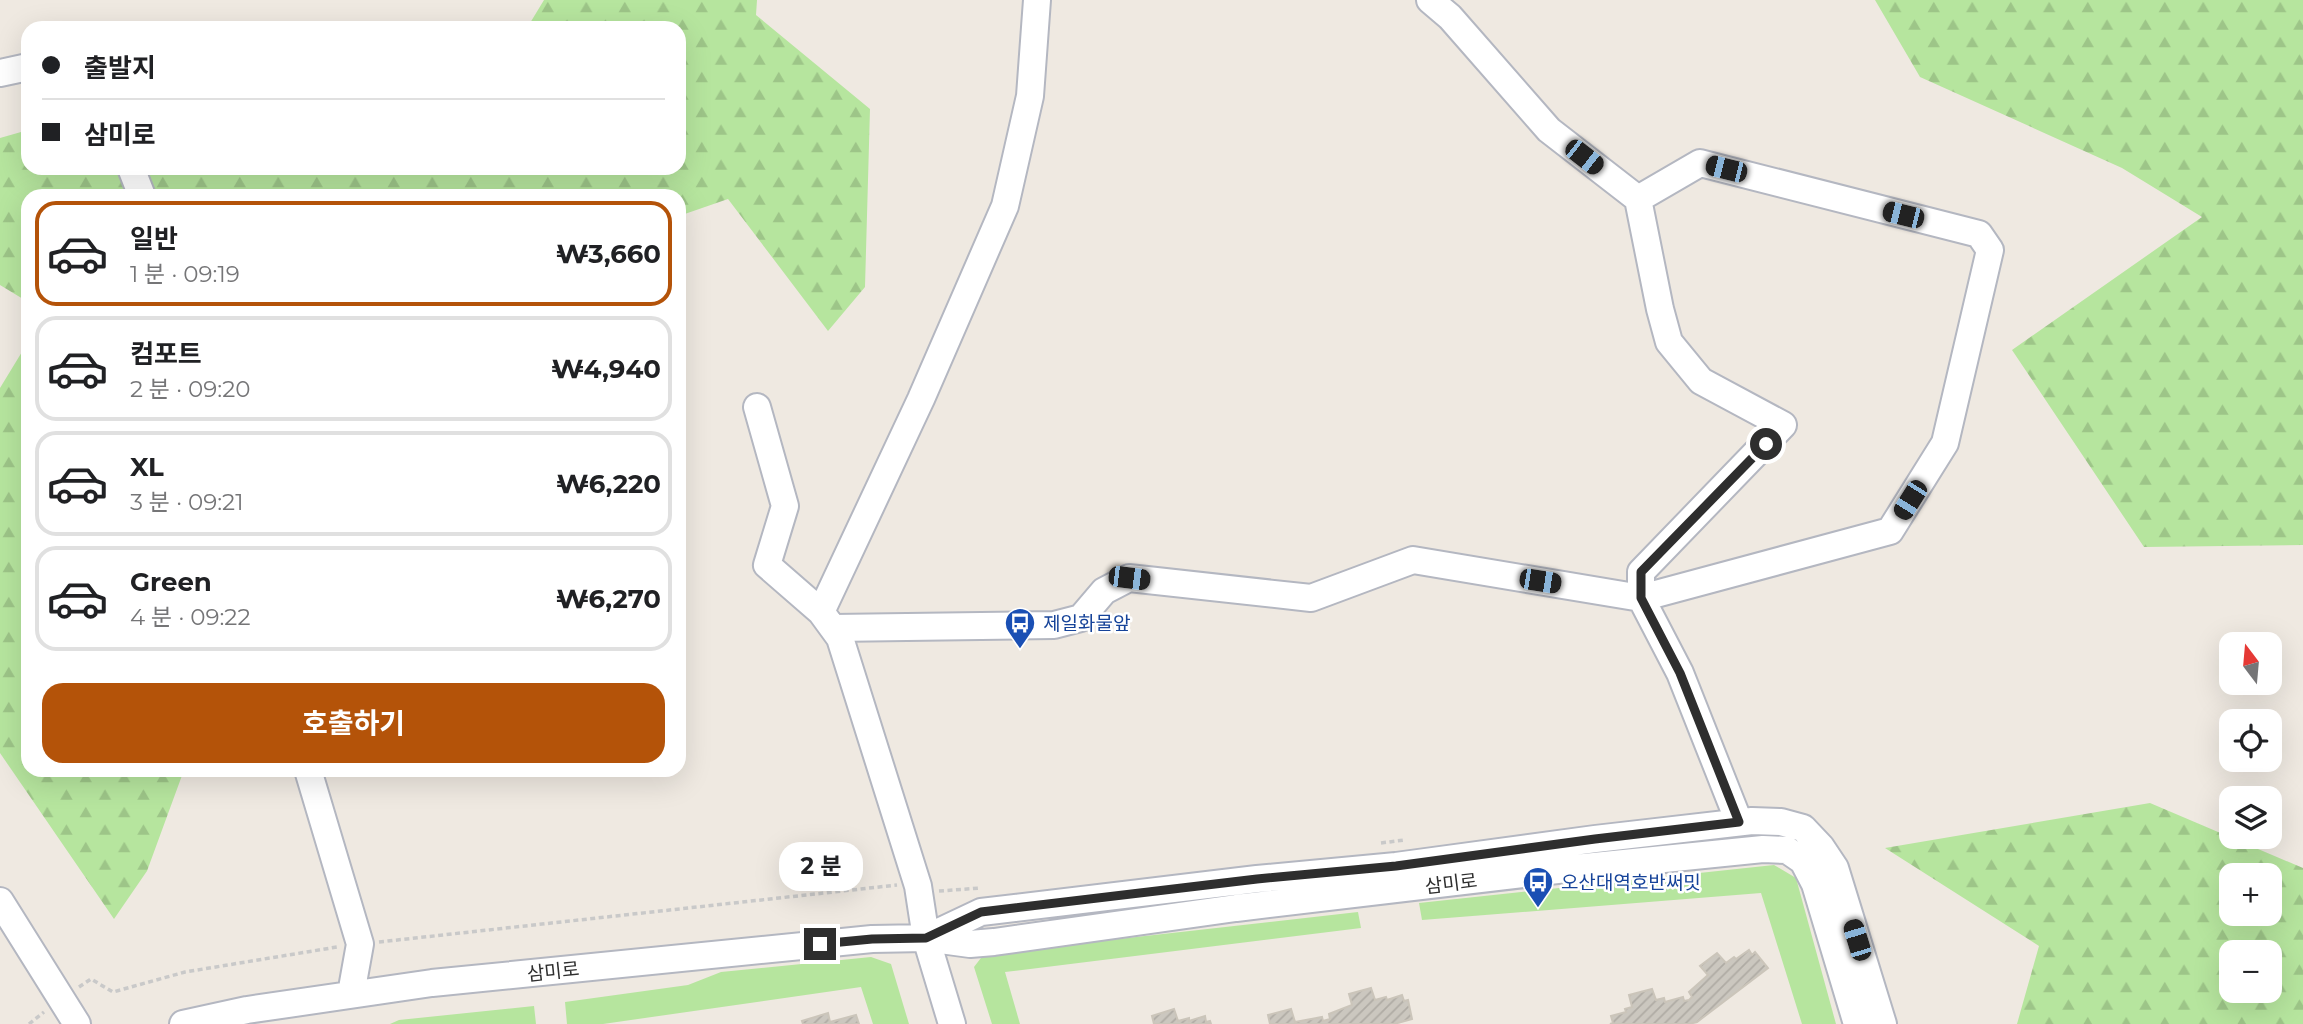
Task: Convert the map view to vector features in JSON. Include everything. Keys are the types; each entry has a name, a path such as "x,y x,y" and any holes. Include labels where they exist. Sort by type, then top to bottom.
{"street":[{"path":"827,620 1005,206 1030,96 1037,0"},
{"path":"1430,0 1450,17 1549,130 1637,198 1669,342 1701,381 1783,425 1641,572 1641,598 1680,673 1739,822"},
{"path":"0,73 21,68"},
{"path":"827,620 1054,625 1081,618 1104,591 1129,578 1311,598 1413,560 1641,598 1890,531 1945,443 1990,250 1979,234 1700,163 1637,198"},
{"path":"757,407 785,506 767,565 827,620 840,638 918,886 926,938 952,1024"},
{"path":"310,777 360,944 351,993"},
{"name":"삼미로","path":"926,938 981,912 1257,879 1396,866 1739,822 1780,821 1803,828 1821,846 1835,868 1883,1024"},
{"name":"삼미로","path":"183,1024 247,1010 432,983 859,940 926,938 970,944 994,942 1236,908 1588,866 1731,850 1787,850 1803,861 1815,884 1857,1024"},
{"path":"0,901 76,1024"}],"green space":[{"path":"544,0 757,0 756,15 870,109 865,287 828,331 728,199 686,214 686,189 21,189 21,298 0,285 0,138 21,132 21,175 686,175 686,21 531,21"},
{"path":"1875,0 2303,0 2303,545 2144,547 2012,350 2202,217 2122,168 1920,77"},
{"path":"21,354 21,777 181,777 147,871 114,919 0,753 0,388"},
{"path":"2150,803 2219,832 2219,849 2258,849 2303,868 2303,1024 2017,1024 2039,946 1885,848"},
{"path":"1774,865 1796,878 1836,1024 1802,1024 1761,893 1422,920 1419,903"},
{"path":"1358,912 1361,928 1005,972 1020,1024 992,1024 974,967 984,954"},
{"path":"871,957 891,964 909,1024 873,1024 861,987 603,1024 567,1024 565,1002 688,985 721,972"},
{"path":"534,1006 536,1024 390,1024 399,1020"}],"building":[{"path":"1749,950 1752,955 1755,952 1768,968 1697,1022 1610,1024 1613,1023 1611,1016 1626,1012 1625,1009 1632,1007 1629,995 1652,989 1656,1000 1664,998 1665,1002 1683,997 1684,1001 1689,1000 1692,997 1689,992 1708,975 1700,966 1717,953 1726,963"},
{"path":"1371,988 1375,1000 1386,997 1387,1000 1402,995 1404,1001 1408,1000 1412,1019 1394,1024 1270,1024 1268,1015 1291,1009 1295,1022 1322,1017 1323,1021 1330,1019 1329,1014 1352,1005 1349,994"},
{"path":"1174,1009 1178,1021 1205,1016 1206,1022 1210,1021 1211,1024 1154,1024 1152,1016"},
{"path":"828,1013 830,1022 856,1015 859,1024 803,1024 802,1021"}],"place":[{"name":"제일화물앞","path":"1020,650"},
{"name":"오산대역호반써밋","path":"1538,909"}],"route":[{"path":"820,944 926,938 981,912 1257,879 1396,866 1739,822 1680,673 1641,598 1641,572 1766,444"}]}
